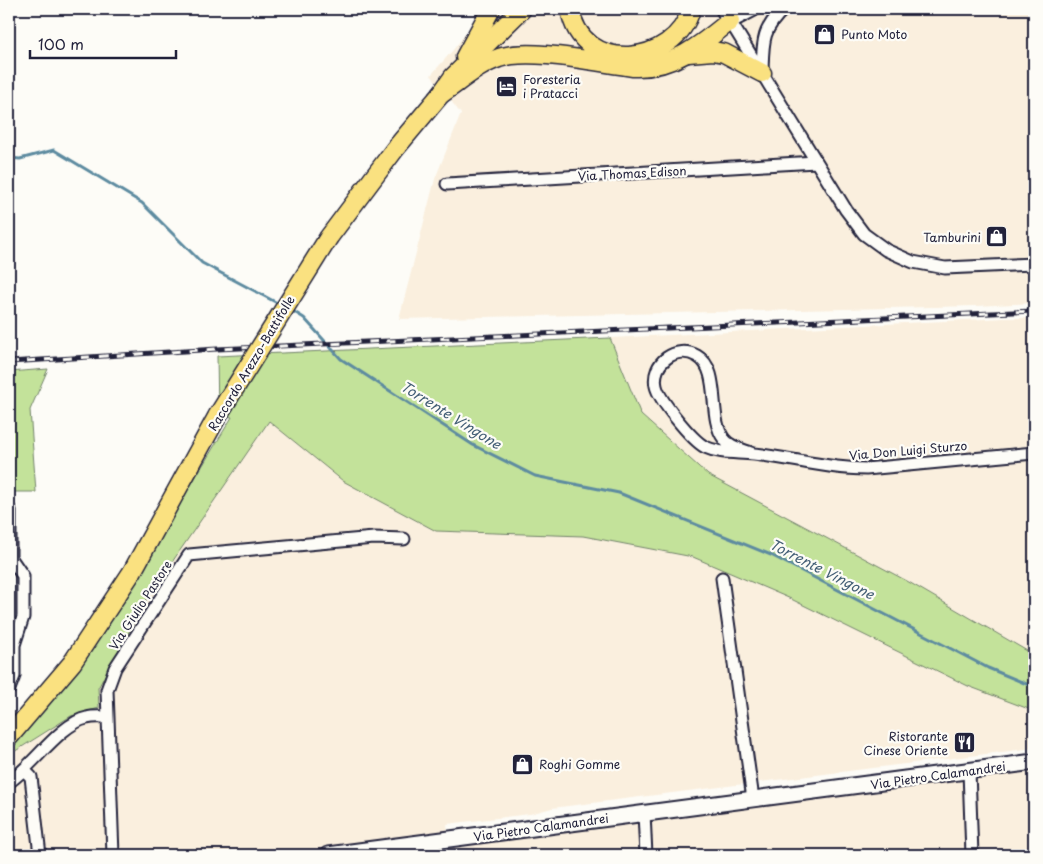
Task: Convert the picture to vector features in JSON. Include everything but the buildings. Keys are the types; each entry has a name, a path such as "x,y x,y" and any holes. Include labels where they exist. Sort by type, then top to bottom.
{"main road":[{"path":"453,77 491,9"},
{"name":"Raccordo Arezzo-Battifolle","path":"9,737 72,663 132,572 218,415 329,237 394,149 453,77 522,9"},
{"path":"570,9 572,21 580,34 599,51 610,55 627,57 663,55 678,50 725,19"},
{"path":"627,57 651,52 666,43 681,29 691,9"},
{"path":"441,94 485,64 501,57 515,54 551,55 647,68 661,66 688,53 725,19"},
{"path":"688,53 713,51 724,53 762,73"},
{"name":"Via Pietro Calamandrei","path":"328,855 1034,762"}],"street":[{"path":"753,9 725,19 762,73 846,210 864,234 886,250 912,262 945,268 1034,264"},
{"path":"762,73 763,42 772,20 784,9"},
{"name":"Via Thomas Edison","path":"447,184 816,162"},
{"name":"Via Don Luigi Sturzo","path":"754,454 731,445 724,439 715,418 711,377 707,365 697,356 687,352 675,353 664,358 655,377 656,387 684,429 704,446 721,452 754,454 841,469 866,470 1034,453"},
{"path":"9,689 14,676 14,645 23,617 23,576 10,556 10,510"},
{"name":"Via Giulio Pastore","path":"113,855 107,690 115,668 189,555 374,538 404,539"},
{"path":"722,578 753,799"},
{"path":"9,782 74,723 88,717 107,717"},
{"path":"24,770 31,778 40,855"},
{"path":"969,770 972,855"},
{"path":"644,813 646,855"}],"shaded area":[{"path":"483,9 1034,9 1034,303 977,306 399,319 435,179 461,114 431,75 453,50 482,13"},
{"path":"1034,318 1034,655 907,581 708,475 641,415 610,338"},
{"path":"269,421 343,481 436,531 583,536 693,557 791,599 968,686 1034,711 1034,748 552,808 530,814 447,824 448,832 274,855 9,855 9,755 71,716 99,708 98,688 148,597"},
{"path":"1034,762 1034,855 328,855"}],"green space":[{"path":"610,338 641,415 708,475 907,581 1034,655 1034,711 968,686 791,599 693,557 583,536 436,531 343,481 269,421 148,597 98,688 99,708 71,716 9,755 9,746 68,680 109,620 232,417 218,415 217,356"},
{"path":"48,369 30,410 36,492 9,492 9,372"}],"waterway":[{"name":"Torrente Vingone","path":"9,158 20,159 54,150 142,203 202,263 281,305"},
{"name":"Torrente Vingone","path":"291,310 304,318 341,359 473,445 535,476 619,493 771,555 988,668 1034,687"}],"railway":[{"path":"9,362 217,349 1034,311"}],"place":[{"name":"Punto Moto","path":"825,34"},
{"name":"Foresteria i Pratacci","path":"507,86"},
{"name":"Tamburini","path":"997,237"},
{"name":"Ristorante Cinese Oriente","path":"964,743"},
{"name":"Roghi Gomme","path":"523,764"}]}
